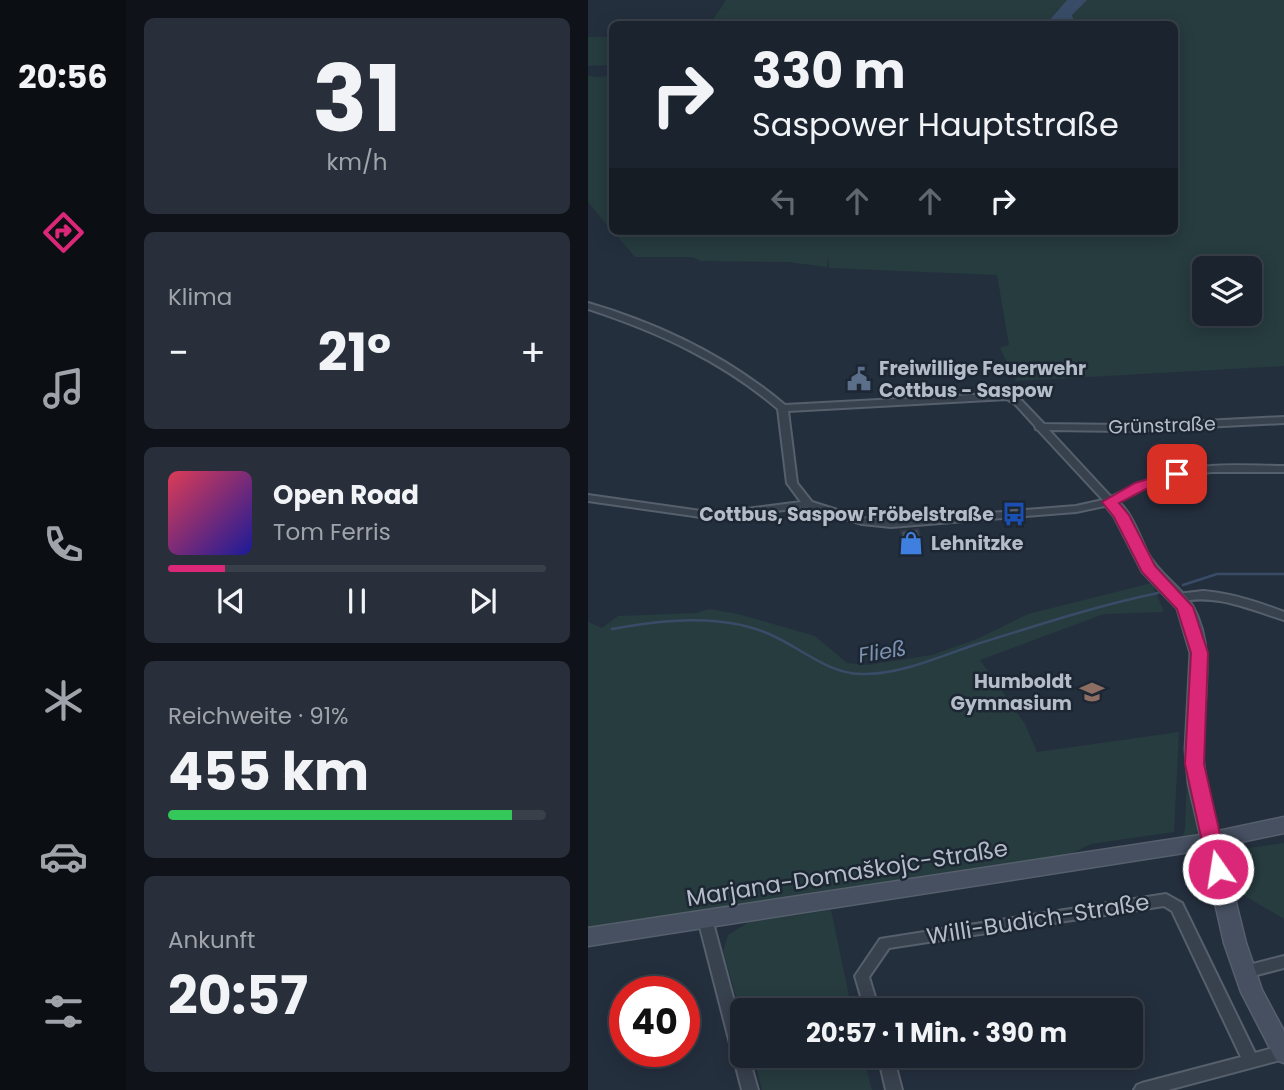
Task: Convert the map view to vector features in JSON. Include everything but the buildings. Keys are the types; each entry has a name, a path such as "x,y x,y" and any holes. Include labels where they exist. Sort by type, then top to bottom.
{"street":[{"path":"588,306 658,331 733,368 783,408 1001,395 1018,402 1121,515 1148,568 1185,607 1199,653 1195,764 1211,841 1235,943 1262,1012 1284,1053 1142,1090"},
{"path":"783,408 792,483 808,504"},
{"name":"Grünstraße","path":"1040,427 1126,428 1284,420"},
{"path":"588,498 705,516 762,512 808,504 862,521 891,524 1076,509 1110,502 1140,486 1177,474 1227,468 1284,469"},
{"path":"1177,598 1192,593 1246,602 1284,615"},
{"name":"Marjana-Domaškojc-Straße","path":"588,937 1114,857 1211,841 1284,825"},
{"name":"Willi-Budich-Straße","path":"868,998 862,976 885,943 1166,900 1177,907 1251,1061"},
{"path":"705,919 750,1090"},
{"path":"1245,972 1284,962"},
{"path":"888,1068 894,1090"}],"green space":[{"path":"726,0 1067,0 1049,21 712,21"},
{"path":"1087,0 1284,0 1284,366 1016,381 1000,348 1009,345 997,275 829,268 828,257 827,267 788,262 701,261 692,257 635,257 616,235 1178,235 1178,21 1074,21 1072,15"},
{"path":"588,37 609,37 609,65 588,66"},
{"path":"609,75 609,227 588,202 588,76"},
{"path":"1152,583 1164,612 1104,614 980,660 1025,724 1037,752 1179,732 1174,832 1091,844 1062,858 588,929 588,622 602,628 618,616 696,613 709,609 738,614 815,636 847,663 867,665 932,655 977,639 1028,614"},
{"path":"1188,753 1201,825 1195,835 1182,839 1185,829"},
{"path":"1284,843 1284,919 1243,895 1231,859 1241,849"},
{"path":"831,910 849,998 736,998 723,951 728,935 749,922"},
{"path":"756,1068 866,1068 872,1090 762,1090"}],"water":[{"path":"1067,0 1087,0 1072,15 1074,21 1049,21"}],"waterway":[{"name":"Fließ","path":"1183,585 1217,574 1284,574"},
{"name":"Fließ","path":"612,629 671,621 731,623 769,634 836,669 848,673 875,674 919,664 1065,617 1158,593"}],"place":[{"name":"Freiwillige Feuerwehr Cottbus - Saspow","path":"859,379"},
{"name":"Cottbus, Saspow Fröbelstraße","path":"1014,514"},
{"name":"Lehnitzke","path":"911,543"},
{"name":"Humboldt Gymnasium","path":"1092,692"}],"route":[{"path":"1177,474 1140,486 1110,502 1121,515 1148,568 1185,607 1199,653 1195,764 1218,869"}]}
